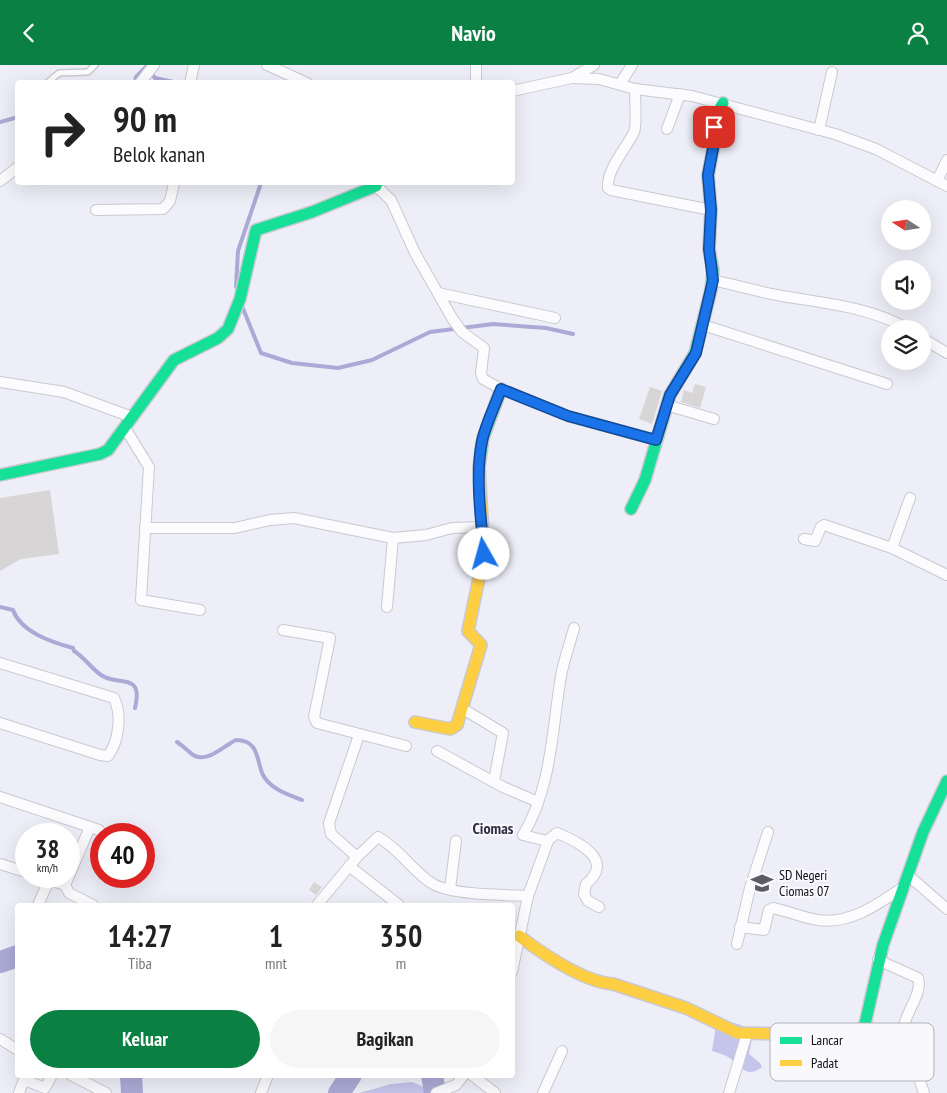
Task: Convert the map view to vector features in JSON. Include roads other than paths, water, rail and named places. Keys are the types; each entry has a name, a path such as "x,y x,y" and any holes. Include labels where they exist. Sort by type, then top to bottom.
{"street":[{"path":"142,80 154,65"},
{"path":"190,80 194,65"},
{"path":"268,65 301,80"},
{"path":"476,65 476,80"},
{"path":"572,78 594,65"},
{"path":"620,84 632,65"},
{"path":"818,130 832,72"},
{"path":"515,90 572,78 599,79 635,89 680,94 723,103 866,144 947,187"},
{"path":"635,89 635,129 623,148 608,181 608,188 711,210"},
{"path":"667,129 680,94"},
{"path":"631,509 645,480 666,405 676,385 694,358 703,325 713,280 709,249 711,210 709,164 714,143 714,119 723,103"},
{"path":"937,181 947,160"},
{"path":"0,181 15,169"},
{"path":"96,210 163,209 170,201 174,185"},
{"path":"0,475 100,454 108,450 174,360 223,334 228,329 240,299 244,273 256,230 312,212 376,185 391,200 415,253 452,318 462,332 484,348 481,373 483,379 501,389 568,416 656,440"},
{"path":"713,280 776,295 840,305 890,320"},
{"path":"438,293 555,318"},
{"path":"703,325 887,384"},
{"path":"931,343 947,353"},
{"path":"0,382 64,392 132,417"},
{"path":"415,722 454,728 463,709 481,645 468,631 483,561 480,527 479,455 483,438 501,389"},
{"path":"666,405 714,419"},
{"path":"124,428 149,467 141,600 200,610"},
{"path":"892,548 910,498"},
{"path":"145,528 234,528 270,519 294,518 393,537 426,535 460,527 480,527"},
{"path":"804,539 815,541 821,527 824,525 892,548 947,575"},
{"path":"387,607 393,537"},
{"path":"548,841 523,835 538,802 555,727 563,667 574,628"},
{"path":"283,630 330,638 314,721 320,725 406,746"},
{"path":"0,663 114,698 119,708 114,748 108,756 0,723"},
{"path":"463,709 503,733 494,781"},
{"path":"357,857 331,834 329,823 359,735"},
{"path":"437,751 538,802"},
{"path":"865,1023 878,960 908,881 923,832 947,781"},
{"path":"0,797 79,823"},
{"path":"80,823 94,828 80,856"},
{"path":"737,944 740,927 768,832"},
{"path":"515,956 528,896 548,841 557,833 591,852 596,874 593,880 586,884 584,894 588,901 599,907"},
{"path":"319,903 357,857 378,837 396,849 433,885 450,889 528,896"},
{"path":"450,889 456,841"},
{"path":"0,864 15,869"},
{"path":"349,866 396,903"},
{"path":"908,881 947,909"},
{"path":"740,927 764,930 769,910 773,908 815,920 836,921 848,918 873,906 908,881"},
{"path":"39,903 45,888"},
{"path":"66,888 69,893 89,903"},
{"path":"519,936 542,953 600,983 613,984 686,1008 738,1033 770,1035"},
{"path":"878,960 916,975 920,981 917,995 903,1023"},
{"path":"729,1093 746,1034"},
{"path":"0,1039 15,1048"},
{"path":"543,1093 562,1051"},
{"path":"19,1093 23,1082 27,1081 46,1088 51,1078"},
{"path":"78,1078 106,1093"},
{"path":"261,1093 267,1078"},
{"path":"438,1092 458,1083 462,1078"},
{"path":"476,1078 495,1093"},
{"path":"920,1081 924,1093"}],"lane":[{"path":"51,80 59,73 88,72 95,65"}],"waterway":[{"path":"136,80 146,67 155,78 164,80"},
{"path":"0,122 15,118"},
{"path":"236,287 238,251 260,185"},
{"path":"242,306 261,353 292,363 338,368 372,360 430,332 493,324 546,328 573,334"},
{"path":"0,607 13,610 17,618 38,635 55,643 73,648 101,675 133,684 137,696 135,708"},
{"path":"177,742 198,757 210,756 236,740 249,743 256,752 266,780 280,791 302,800"},
{"path":"0,962 15,957"},
{"path":"131,1078 132,1093"},
{"path":"339,1093 349,1078"},
{"path":"432,1078 435,1093"}],"place":[{"name":"SD Negeri Ciomas 07","path":"762,883"}],"district":[{"name":"Ciomas","path":"493,828"}]}
